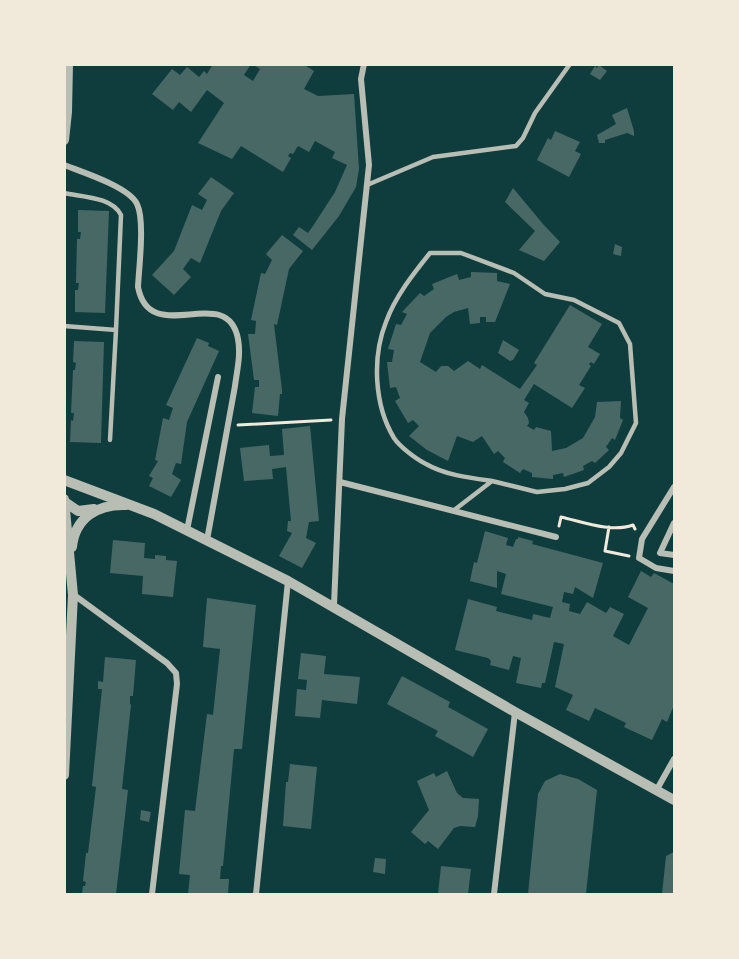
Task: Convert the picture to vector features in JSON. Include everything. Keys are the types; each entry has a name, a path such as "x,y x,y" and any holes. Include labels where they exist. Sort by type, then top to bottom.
{"street":[{"path":"334,605 342,419 369,165 361,80 364,64"},
{"path":"64,140 67,69"},
{"path":"64,165 113,186 137,202 141,217 138,287 140,298 146,306 154,313 163,316 215,314 224,316 237,336 239,349 229,425 207,540"},
{"path":"187,530 218,377"},
{"path":"64,480 132,505 288,580 515,712 675,800"},
{"path":"340,482 556,537"},
{"path":"675,487 642,539 639,558 656,568 675,571"},
{"path":"65,500 78,511 87,512 116,505 132,505"},
{"path":"64,775 73,595 65,500"},
{"path":"70,563 77,527 87,515 99,508"},
{"path":"675,523 660,553 675,555"},
{"path":"256,894 288,580"},
{"path":"73,595 160,657 176,673 177,684 152,894"},
{"path":"494,894 515,712"},
{"path":"656,791 675,759"}],"lane":[{"path":"367,186 433,157 516,146 523,138 535,113 570,64"},
{"path":"64,193 106,201 117,207 121,214 110,440"},
{"path":"453,511 492,482 537,492 565,489 588,483 609,467 621,453 636,423 630,344 619,323 574,300 545,294 514,273 461,253 430,253 405,285 386,322 377,359 379,392 385,418 395,440 425,464 453,475 492,482"},
{"path":"64,326 116,330"}],"path":[{"path":"229,425 342,419"},
{"path":"561,518 609,527 623,528 633,525"},
{"path":"609,527 605,551 639,558"}],"building":[{"path":"213,64 251,64 244,75 253,81 260,69 252,64 303,64 314,71 304,89 318,96 354,94 359,169 356,187 339,216 312,250 293,235 299,227 308,233 335,192 347,165 332,158 335,152 315,141 309,152 298,146 293,154 290,153 288,156 291,158 283,172 241,146 232,159 198,143 224,103 207,90 191,112 179,102 173,110 152,94 172,69 180,75 187,67 199,77 204,71 207,74"},
{"path":"599,65 607,71 600,80 590,74 595,66 597,68"},
{"path":"627,108 634,136 627,133 605,140 605,143 599,143 597,135 616,124 612,115"},
{"path":"555,131 580,142 575,151 581,154 569,177 537,160 548,138 551,140"},
{"path":"211,177 234,193 221,211 200,263 191,258 183,269 191,277 174,295 152,275 174,251 192,205 202,210 207,200 198,194"},
{"path":"513,188 560,242 544,261 519,250 535,231 505,202"},
{"path":"78,210 109,211 105,313 75,312 75,290 78,290 79,283 76,283 77,239 80,239 81,232 78,232"},
{"path":"282,235 303,251 289,269 277,325 274,324 282,390 278,416 252,413 255,387 259,387 259,380 254,380 248,334 255,334 256,321 251,320 261,273 265,274 272,260 266,254"},
{"path":"615,244 622,247 621,256 613,254"},
{"path":"471,272 497,273 497,281 510,284 495,322 486,322 486,317 480,317 480,323 470,324 468,308 454,312 430,333 420,362 436,372 441,366 448,366 454,371 468,361 480,369 482,365 520,389 537,365 534,363 570,305 602,324 588,347 600,354 594,364 591,362 589,364 591,366 579,385 585,388 572,408 534,384 524,400 529,403 524,412 528,418 527,426 534,430 536,427 551,431 552,451 566,448 583,438 595,417 597,402 621,401 620,418 623,420 615,440 612,438 606,447 609,450 595,463 592,461 583,466 584,470 564,477 563,473 553,475 553,479 532,477 532,473 523,469 520,473 503,462 505,458 498,451 494,454 482,436 473,442 457,436 448,461 427,450 409,436 419,426 413,420 408,423 395,401 400,398 396,387 390,388 387,362 392,362 394,350 388,349 396,324 401,325 407,314 402,312 420,293 424,296 434,289 432,284 457,274 459,280 471,277"},
{"path":"197,338 209,343 208,346 219,351 187,422 181,464 176,463 172,474 181,480 171,497 149,486 153,478 149,476 158,461 155,460 163,418 169,420 173,408 166,405"},
{"path":"503,340 519,350 513,360 510,361 498,353"},
{"path":"74,341 104,342 101,443 70,442 71,420 73,421 74,413 71,413 73,370 75,370 76,363 73,362"},
{"path":"310,426 319,521 309,522 306,538 316,543 302,568 279,556 292,533 287,531 288,521 291,521 286,467 272,469 273,479 244,481 240,448 269,445 270,456 284,455 282,429"},
{"path":"485,531 508,538 506,545 513,547 518,537 533,541 532,544 603,563 593,598 575,587 573,594 564,592 562,602 570,604 569,611 580,614 587,602 606,613 610,607 624,614 613,636 629,645 648,608 628,597 641,571 651,577 654,573 674,584 674,705 667,722 662,719 652,740 624,727 626,723 595,708 589,721 566,710 573,695 555,687 564,644 554,642 545,683 542,683 541,688 516,683 521,658 513,656 509,670 490,665 491,661 488,658 455,650 468,599 497,607 496,611 532,620 533,614 550,618 553,607 501,594 506,574 497,571 497,588 470,581"},
{"path":"113,540 145,543 144,558 155,559 155,555 166,556 166,560 177,561 173,597 142,594 143,576 110,573"},
{"path":"207,598 256,605 242,749 234,749 223,866 221,866 220,879 229,879 228,894 188,894 190,875 179,874 185,810 195,811 207,714 213,715 220,649 203,647"},
{"path":"301,653 326,656 324,674 360,677 357,704 322,700 320,718 295,716 297,689 306,690 307,680 298,679"},
{"path":"105,657 136,660 133,696 130,696 122,789 128,790 116,894 82,894 86,882 83,881 96,787 92,786 102,689 98,689 98,681 103,682"},
{"path":"402,676 450,702 448,707 488,729 473,757 435,736 438,731 387,704"},
{"path":"290,764 317,767 311,829 283,826 286,782 288,782"},
{"path":"447,771 457,793 463,798 479,799 478,816 475,827 454,828 438,849 428,841 425,844 411,832 429,810 417,781 434,773 436,777"},
{"path":"560,774 578,779 597,790 586,894 528,894 538,794 545,781"},
{"path":"141,810 151,812 149,822 140,820"},
{"path":"674,852 674,894 662,894 666,856"},
{"path":"375,858 386,859 385,874 373,872"},
{"path":"441,866 471,869 468,894 438,894"}]}
